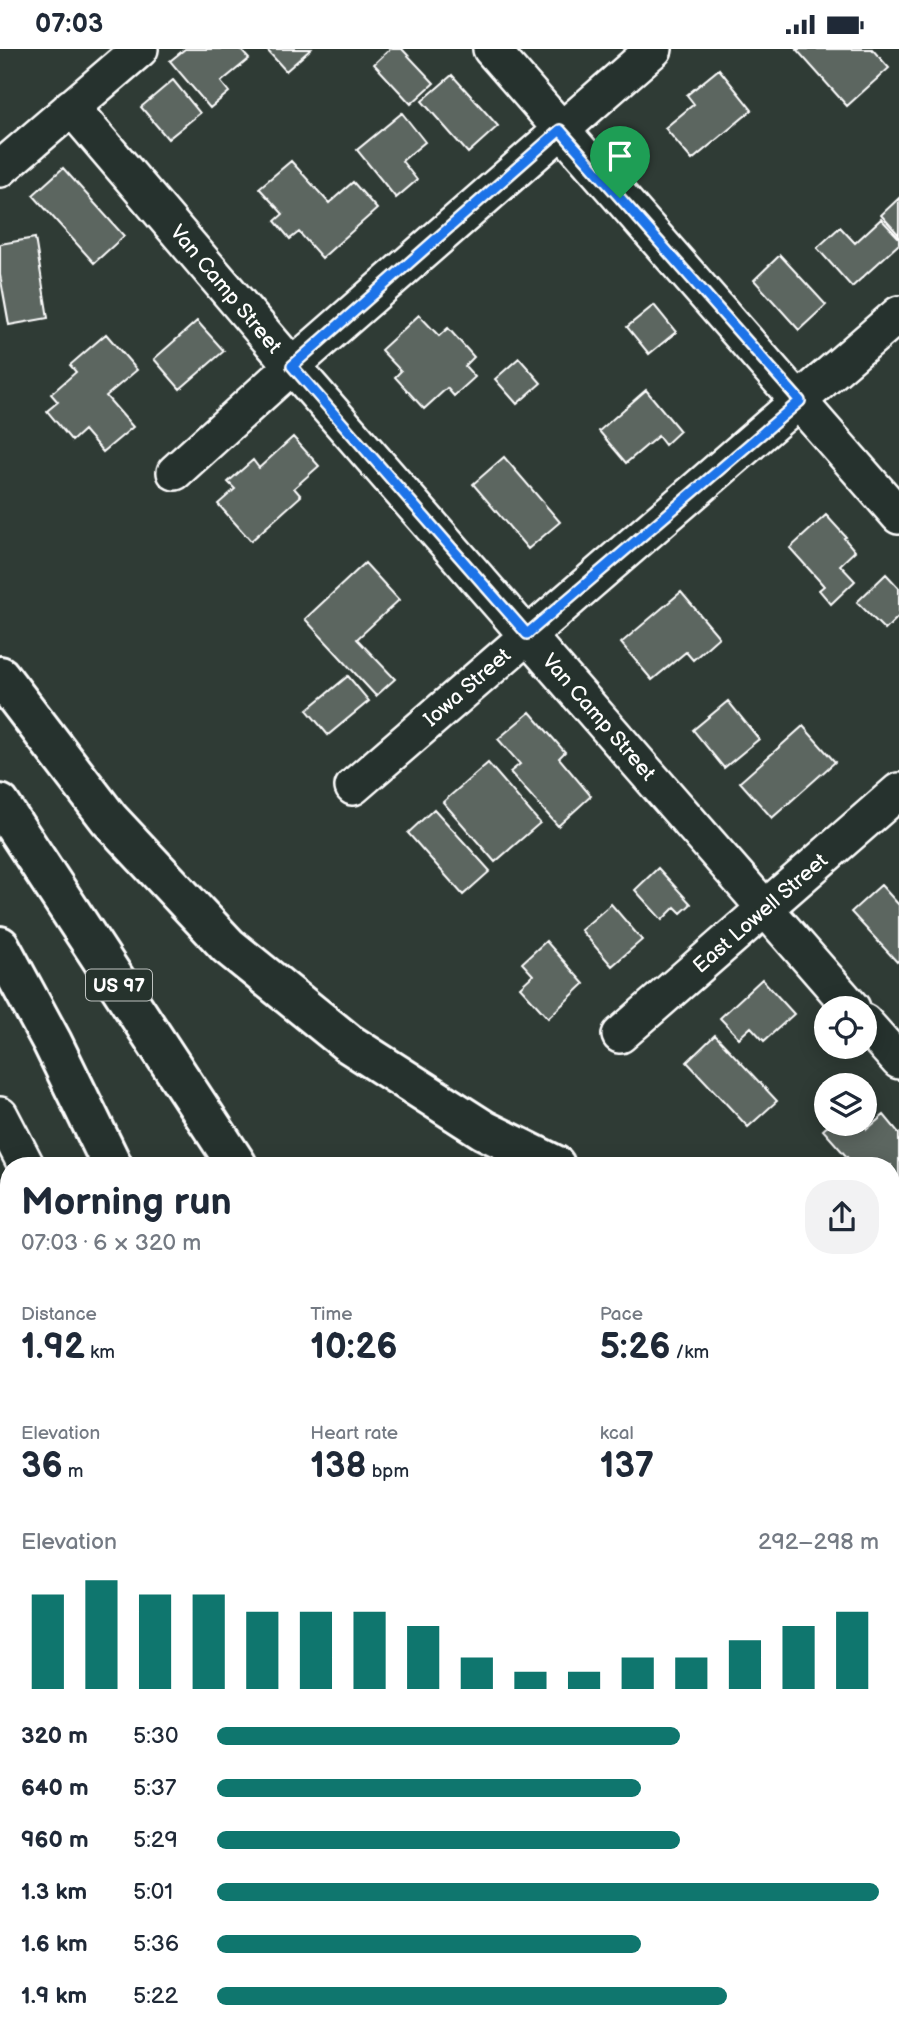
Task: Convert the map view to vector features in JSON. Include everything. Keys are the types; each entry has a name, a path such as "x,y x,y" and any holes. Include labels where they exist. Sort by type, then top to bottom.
{"main road":[{"path":"0,676 109,819 228,946 348,1043 484,1130 539,1157"},
{"name":"US 97","path":"0,804 232,1157"},
{"path":"0,946 52,1042 108,1157"}],"street":[{"path":"0,169 139,49"},
{"path":"491,49 899,516"},
{"path":"175,472 654,49"},
{"name":"Van Camp Street","path":"71,107 292,366 842,996"},
{"name":"Iowa Street","path":"353,787 899,314"},
{"name":"East Lowell Street","path":"620,1035 899,791"},
{"path":"877,1036 899,1061"},
{"path":"0,1115 22,1157"}],"building":[{"path":"185,49 240,49 249,59 221,82 229,92 210,108 170,61"},
{"path":"266,49 311,49 286,71"},
{"path":"390,49 402,49 434,83 411,104 374,64"},
{"path":"796,49 872,49 889,68 847,106"},
{"path":"719,69 752,110 692,160 665,128 694,104 687,95"},
{"path":"452,75 498,126 468,153 422,101"},
{"path":"173,80 200,113 168,139 141,107"},
{"path":"402,113 425,142 402,161 417,180 396,198 357,150"},
{"path":"291,161 329,203 353,182 377,209 322,258 299,232 290,239 275,221 283,214 259,188"},
{"path":"63,168 124,236 94,263 33,195"},
{"path":"899,198 899,235 881,215"},
{"path":"881,219 899,238 899,244 852,287 817,248 840,227 855,243"},
{"path":"35,238 48,318 9,325 0,275 0,244"},
{"path":"780,255 826,305 799,330 754,280"},
{"path":"654,305 676,332 649,354 627,327"},
{"path":"419,315 439,336 448,328 474,357 465,366 475,377 454,396 447,388 424,409 395,377 401,371 381,350"},
{"path":"197,321 224,351 180,389 154,359"},
{"path":"106,334 137,370 106,396 133,427 103,452 84,430 72,441 47,411 58,402 51,394 76,372 70,365"},
{"path":"519,358 541,383 517,404 495,379"},
{"path":"646,390 680,431 665,445 658,436 626,463 599,431"},
{"path":"293,437 319,466 294,488 301,496 251,541 218,504 235,489 228,482 253,460 259,468"},
{"path":"504,457 560,522 528,549 473,484"},
{"path":"826,515 855,551 840,565 855,581 831,604 819,590 824,586 790,548"},
{"path":"365,563 399,600 357,639 395,679 376,696 305,619"},
{"path":"886,574 899,588 899,616 885,630 857,602"},
{"path":"681,592 719,637 693,660 686,652 652,680 621,643"},
{"path":"348,676 369,701 328,735 307,710"},
{"path":"728,701 759,739 724,768 693,730"},
{"path":"530,712 565,752 559,758 591,796 558,826 510,772 520,764 498,739"},
{"path":"803,726 835,762 772,818 740,782"},
{"path":"488,763 540,823 495,862 443,802"},
{"path":"434,809 490,871 463,895 408,833"},
{"path":"658,868 691,904 681,913 675,907 662,920 635,890"},
{"path":"881,885 899,905 897,962 851,912"},
{"path":"611,904 642,940 612,966 581,930"},
{"path":"546,941 584,984 548,1018 520,987 533,975 522,963"},
{"path":"762,979 794,1014 764,1041 751,1027 739,1038 720,1018"},
{"path":"715,1035 777,1101 748,1127 687,1062"},
{"path":"884,1115 899,1133 899,1157 847,1157 828,1136 877,1136 877,1121"}],"route":[{"path":"560,130 620,198 800,401 527,634 292,366 560,130"}]}
